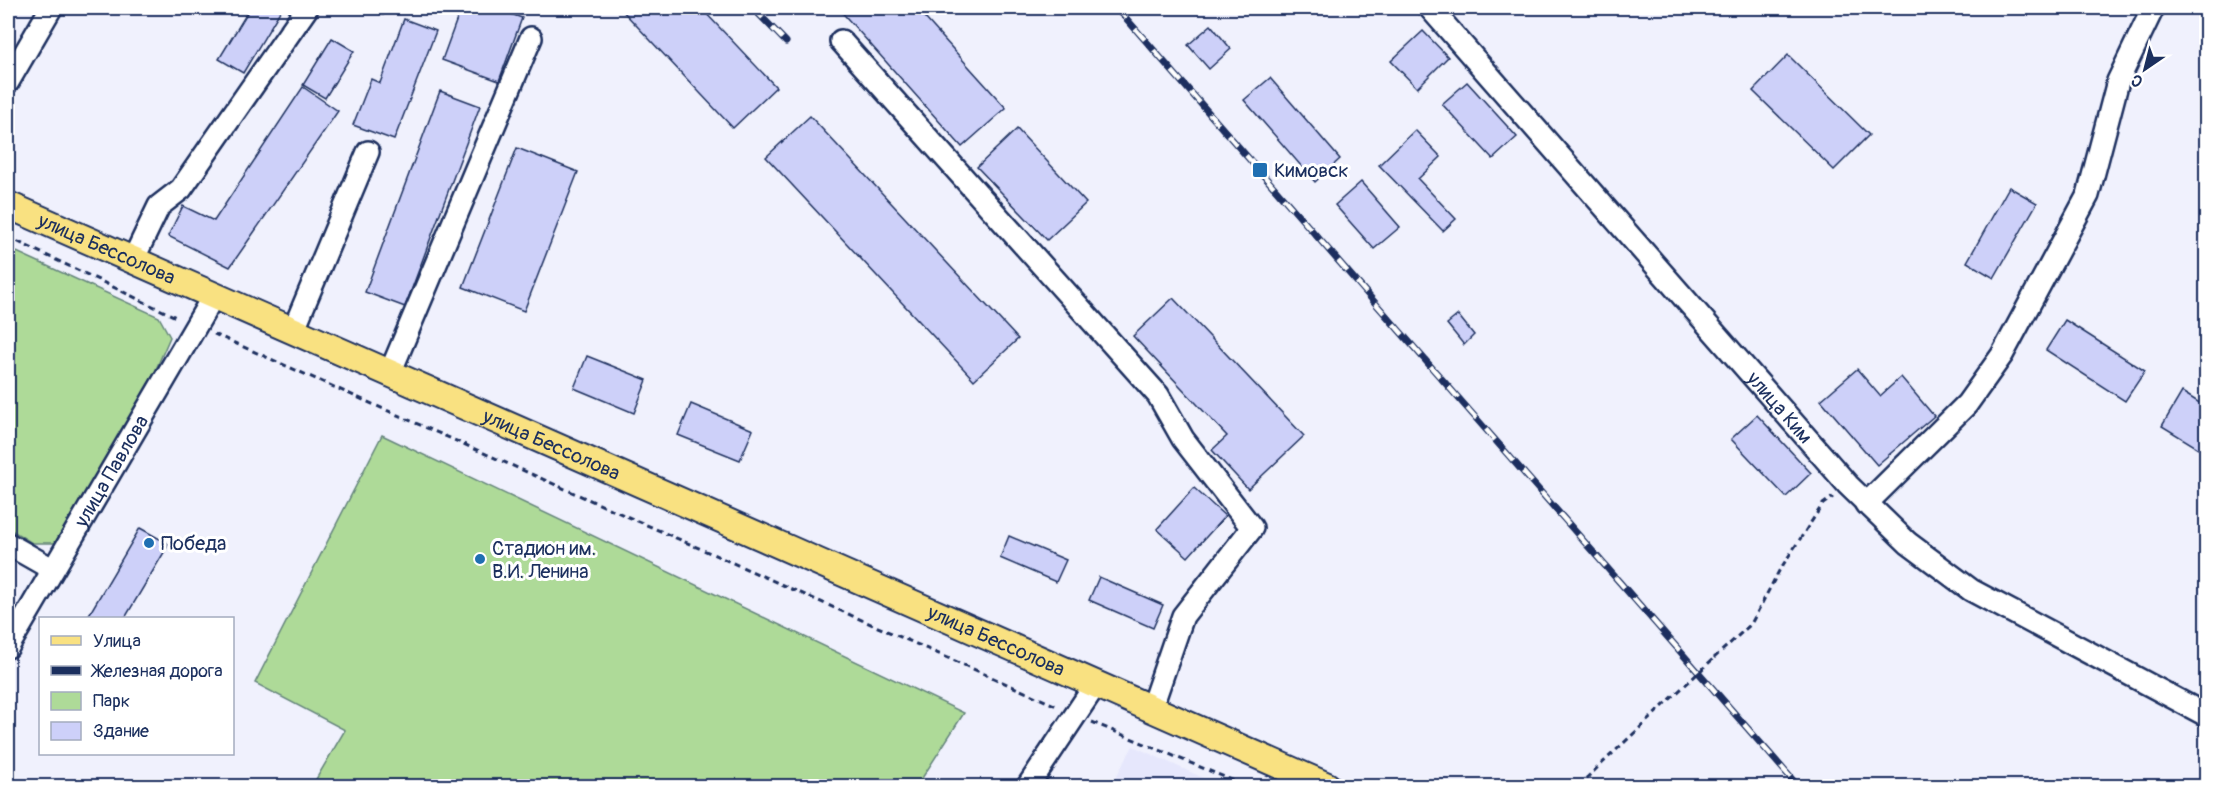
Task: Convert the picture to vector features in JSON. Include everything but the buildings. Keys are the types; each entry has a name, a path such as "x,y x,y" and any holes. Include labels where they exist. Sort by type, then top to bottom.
{"main road":[{"name":"улица Бессолова","path":"8,205 1327,786"}],"street":[{"path":"8,82 51,8"},
{"path":"133,260 159,206 181,189 307,8"},
{"name":"улица Ким","path":"1430,8 1848,484 1908,543 1971,590 2206,715"},
{"path":"1866,504 1968,404 2002,355 2088,195 2118,81 2154,8"},
{"path":"390,373 531,38"},
{"path":"841,41 1158,395 1183,439 1252,528 1183,616 1151,709"},
{"path":"293,331 368,152"},
{"name":"улица Павлова","path":"8,647 214,295"},
{"path":"8,544 52,569"},
{"path":"1028,786 1096,684"}],"path":[{"path":"8,237 196,326 1076,715 1246,786"},
{"path":"1578,786 1751,624 1779,571 1823,504 1848,484"}],"shaded area":[{"path":"1133,746 1221,786 1111,786"}],"green space":[{"path":"8,248 159,317 170,337 150,383 55,543 32,543 8,528"},
{"name":"Стадион им. В.И. Ленина","path":"382,435 964,713 917,786 312,786 345,730 255,683"}],"railway":[{"path":"753,8 786,42"},
{"path":"1117,8 1798,786"}],"place":[{"name":"Кимовск","path":"1260,170"},
{"name":"Победа","path":"149,543"},
{"name":"Стадион им. В.И. Ленина","path":"480,559"}]}
